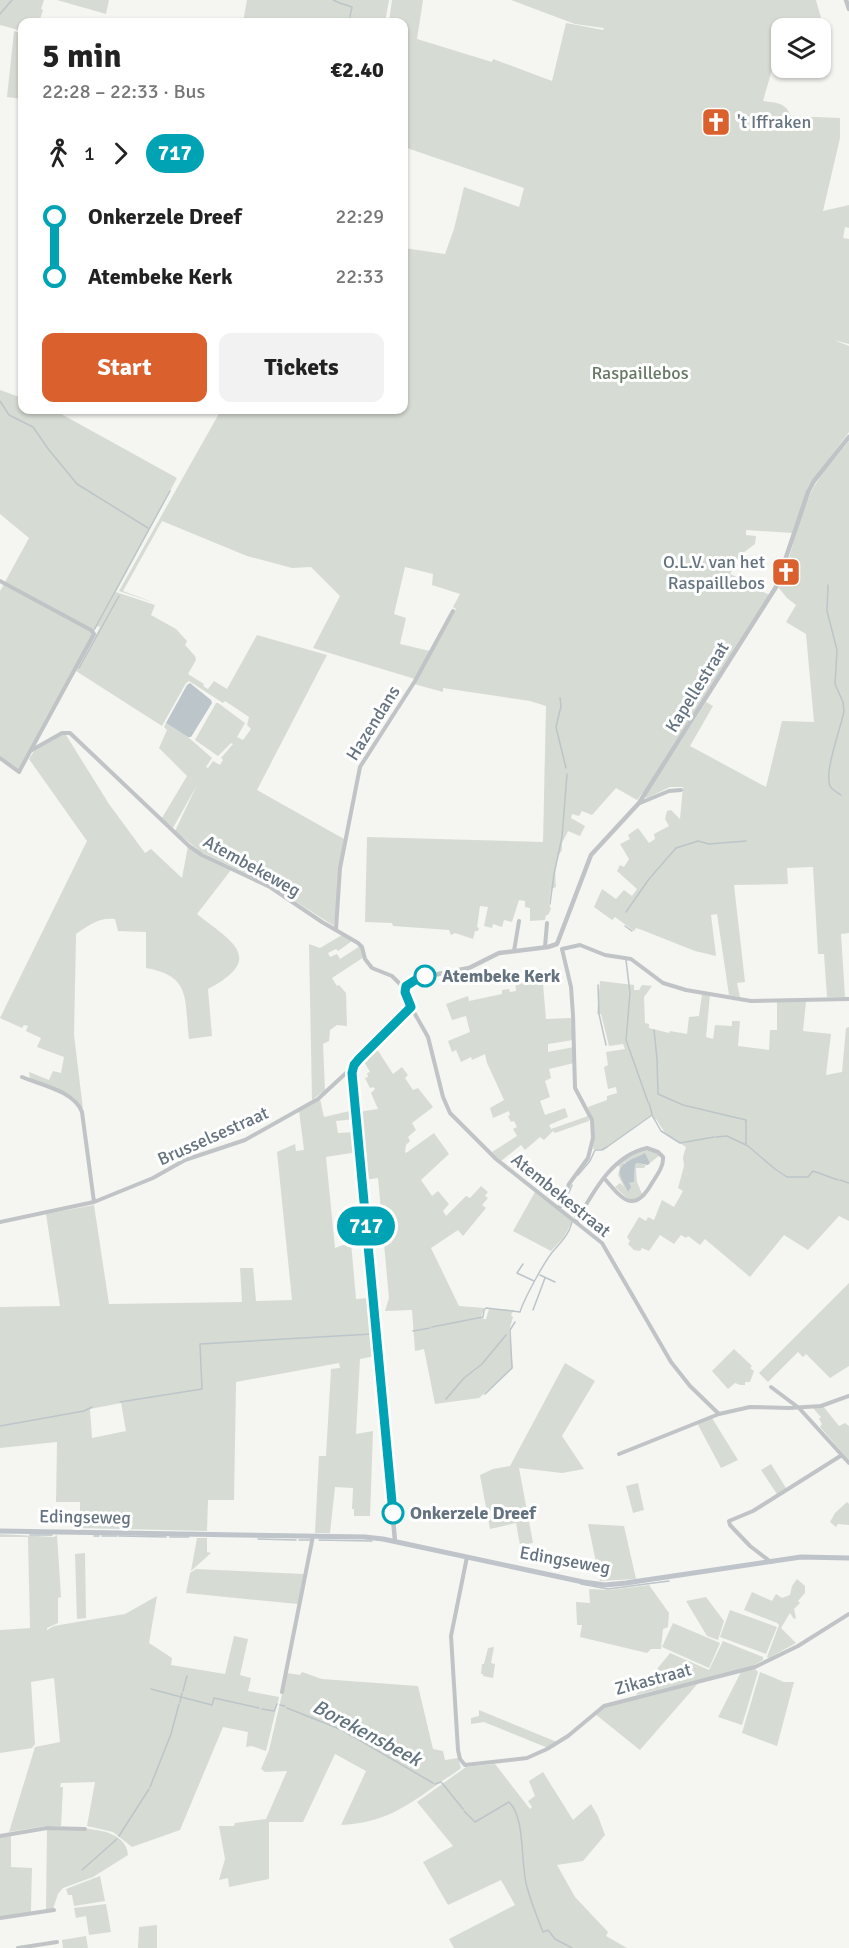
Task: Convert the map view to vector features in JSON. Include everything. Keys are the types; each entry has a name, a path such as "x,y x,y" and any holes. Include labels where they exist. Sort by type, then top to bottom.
{"main road":[{"name":"Edingseweg","path":"0,1531 365,1537 467,1556 593,1584 620,1584 817,1556 849,1558"}],"street":[{"path":"846,0 849,9"},
{"name":"Kapellestraat","path":"557,944 591,855 639,803 776,587 808,492 849,437"},
{"path":"0,581 91,630 94,634 19,772 0,758"},
{"name":"Hazendans","path":"336,929 340,868 358,771 415,681 453,611"},
{"name":"Atembekeweg","path":"32,750 62,733 70,733 194,849 270,887 361,945 372,968 392,976 405,989"},
{"path":"639,803 669,791 681,790"},
{"path":"514,951 519,921"},
{"path":"545,947 547,923"},
{"path":"405,989 409,983 417,979 469,968 493,955 557,944 562,948 571,987 575,1088 591,1120 593,1138 588,1158 569,1184 559,1209"},
{"path":"562,948 580,945 605,955 631,959 663,983 686,990 751,1001 849,999"},
{"name":"Atembekestraat","path":"405,989 411,1007 428,1037 443,1096 450,1113 496,1159 602,1243 672,1362 684,1379 719,1414"},
{"name":"Brusselsestraat","path":"0,1222 94,1202 153,1178 185,1160 245,1140 261,1132 318,1098 353,1069 359,1059 411,1007"},
{"path":"353,1069 394,1541"},
{"path":"22,1077 68,1096 80,1105 94,1202"},
{"path":"576,1222 593,1192 604,1178 618,1161 644,1148 658,1152 663,1157 662,1165 645,1195 637,1201 629,1202 621,1198 604,1178"},
{"path":"771,1387 799,1408 849,1463"},
{"path":"620,1454 719,1414 750,1407 821,1406 849,1396"},
{"path":"771,1562 750,1546 730,1525 729,1521 753,1510 842,1455"},
{"path":"282,1692 313,1536"},
{"name":"Zikastraat","path":"467,1556 450,1636 458,1750 465,1766 527,1758 568,1736 604,1706 755,1667 798,1646 849,1614"},
{"path":"0,1836 47,1828 85,1829"},
{"path":"0,1918 54,1910"},
{"path":"18,1948 57,1942"}],"green space":[{"path":"0,0 44,0 40,18 18,18 18,30 0,25"},
{"path":"57,0 109,0 106,14"},
{"path":"247,0 389,0 386,18 244,18"},
{"name":"Raspaillebos","path":"392,0 423,0 417,39 492,62 493,59 552,81 566,23 603,30 604,28 575,24 511,0 816,0 821,18 771,18 771,73 763,101 783,106 791,116 840,118 840,138 823,211 849,205 849,228 845,227 843,238 849,239 849,344 834,340 849,346 849,432 808,487 792,533 746,530 746,535 756,536 755,544 739,556 730,574 748,582 747,585 770,595 649,785 637,800 616,788 592,815 582,811 579,816 572,814 571,818 585,826 580,836 568,831 562,843 556,868 556,887 551,889 549,904 551,909 545,920 530,921 530,908 525,907 525,901 519,900 512,922 504,920 502,927 493,924 492,928 484,926 488,907 480,906 477,927 479,928 475,931 473,939 455,933 451,935 449,930 365,922 367,837 543,842 546,706 530,701 443,688 443,692 414,684 456,609 453,607 460,594 432,585 433,574 405,567 394,614 406,618 400,644 430,651 415,679 313,648 340,596 311,567 292,568 247,556 162,521 123,591 155,603 119,591 219,414 408,414 408,249 445,254 454,229 464,187 519,207 524,188 408,148 408,18 390,18"},
{"path":"14,31 18,32 18,98 7,97"},
{"path":"0,390 18,397 18,414 61,414 177,478 116,592 155,605 151,615 176,629 187,641 185,645 196,660 188,674 208,689 214,681 227,689 257,635 327,655 257,790 344,839 334,926 270,885 201,852 175,831 197,785 173,828 162,818 187,776 159,748 167,730 164,727 166,723 188,737 212,758 206,767 208,768 213,761 220,765 223,760 221,758 233,744 231,743 218,756 195,740 216,703 245,723 237,737 243,740 251,729 247,725 249,717 189,681 162,726 76,671 100,627 94,630 5,582 29,538 0,514"},
{"path":"849,441 849,933 841,934 845,997 827,997 824,954 818,954 813,867 787,868 788,884 734,885 745,982 737,983 740,997 729,995 717,914 711,915 716,956 695,951 636,928 634,931 615,917 612,920 594,907 602,889 616,899 624,890 632,896 637,889 617,871 620,865 624,867 629,859 620,844 630,839 628,835 638,828 649,843 655,839 654,834 669,826 665,819 667,811 671,810 680,819 683,787 670,787 645,797 706,702 713,706 690,746 766,787 782,721 814,722 806,634 786,622 796,605 778,587 810,494 823,473"},
{"path":"4,584 93,634 19,769 16,770 0,756 0,591"},
{"path":"63,734 66,735 109,804 145,853 151,849 182,878 188,846 231,870 197,914 231,942 237,950 239,959 236,968 226,978 208,989 212,1036 189,1039 185,1001 179,983 161,972 146,968 146,932 118,931 115,919 104,919 94,922 76,934 74,1035 83,1109 73,1097 30,1079 29,1072 49,1080 53,1071 61,1073 64,1057 37,1047 41,1038 26,1031 28,1026 24,1025 22,1028 0,1018 87,841 29,759 34,751"},
{"path":"342,935 352,941 338,951 336,949 328,953 330,957 337,954 340,959 360,946 364,957 332,978 337,986 339,985 346,993 347,1026 337,1025 330,1030 329,1041 323,1044 325,1090 312,1100 309,944 320,948"},
{"path":"542,972 546,1019 571,1018 573,1040 548,1044 548,1052 574,1047 574,1063 549,1069 551,1078 545,1081 550,1097 540,1101 545,1115 565,1108 568,1117 549,1125 551,1129 588,1116 589,1121 555,1133 553,1131 544,1140 540,1137 525,1150 521,1145 501,1161 492,1152 517,1136 513,1129 517,1127 508,1116 509,1111 493,1118 490,1108 504,1100 485,1054 461,1062 456,1050 452,1052 448,1041 470,1032 466,1016 452,1020 446,1004 468,996 469,1001 502,994 502,990 516,991 515,975"},
{"path":"600,981 634,985 634,990 639,990 642,985 652,986 644,997 645,1023 649,1024 649,1028 669,1033 670,1031 687,1034 689,1017 699,1016 702,994 710,995 706,1037 713,1039 715,1025 732,1026 732,1021 740,1021 738,1046 769,1050 770,1030 777,1030 777,1002 806,1002 803,1031 831,1034 826,1075 842,1072 846,1028 849,1027 849,1221 839,1216 808,1250 784,1235 750,1277 705,1239 700,1245 688,1236 686,1238 681,1235 674,1244 660,1235 649,1251 642,1248 640,1251 634,1250 628,1244 630,1241 627,1237 639,1217 646,1221 648,1217 654,1220 662,1200 674,1207 683,1191 678,1188 686,1147 665,1133 651,1115 604,1149 593,1149 594,1124 588,1107 607,1100 607,1096 617,1093 616,1087 608,1089 604,1067 608,1065 606,1052 625,1049 623,1044 609,1046 601,1014 597,1014"},
{"path":"375,1046 393,1074 402,1067 408,1075 405,1078 413,1090 418,1088 433,1107 412,1123 416,1130 408,1137 410,1141 406,1145 405,1152 434,1133 449,1154 421,1180 432,1196 438,1191 449,1204 443,1211 446,1216 466,1196 470,1198 481,1186 488,1192 485,1196 488,1198 482,1205 486,1208 463,1236 458,1230 431,1248 459,1306 484,1308 481,1317 484,1319 489,1309 514,1310 509,1331 513,1368 479,1398 435,1404 424,1349 415,1351 412,1310 385,1311 389,1298 378,1178 364,1180 358,1112 378,1109 371,1093 375,1089 370,1088 365,1078 370,1072 362,1058"},
{"path":"320,1099 324,1117 354,1110 355,1119 336,1121 338,1133 355,1132 357,1152 326,1157 335,1248 351,1242 356,1299 369,1298 375,1356 360,1359 356,1434 373,1431 370,1516 354,1516 353,1488 335,1487 330,1533 315,1533 319,1456 326,1456 331,1369 340,1368 339,1363 236,1382 234,1500 208,1500 207,1531 80,1528 80,1502 56,1502 57,1442 0,1448 0,1307 60,1306 46,1214 94,1205 109,1304 242,1302 240,1268 253,1268 256,1301 292,1300 277,1152 295,1144 296,1151 304,1150 299,1111","holes":["121,1403 126,1431 92,1438 90,1409"]},
{"path":"644,1150 660,1155 650,1163 645,1154 624,1163 628,1192 629,1183 634,1182 635,1165 637,1163 646,1165 644,1168 636,1168 637,1182 642,1194 636,1199 628,1199 615,1187 620,1183 624,1187 618,1175 620,1167 617,1165 622,1160"},
{"path":"535,1192 572,1221 564,1237 551,1251 513,1231"},
{"path":"849,1283 849,1366 830,1378 806,1354 803,1357 798,1352 768,1382 759,1373"},
{"path":"734,1349 752,1366 750,1368 754,1371 750,1382 745,1382 745,1385 735,1383 728,1389 712,1371"},
{"path":"565,1363 595,1381 562,1436 584,1469 562,1473 519,1468 533,1543 520,1545 516,1523 490,1529 480,1475 493,1469 510,1466"},
{"path":"823,1406 839,1426 845,1423 849,1426 849,1460 820,1427 821,1417 812,1407"},
{"path":"712,1418 738,1460 721,1468 697,1423"},
{"path":"771,1464 786,1488 777,1494 761,1470"},
{"path":"638,1483 644,1510 633,1513 626,1486"},
{"path":"847,1502 849,1504 849,1525 838,1524 836,1527 830,1522 835,1513"},
{"path":"588,1524 624,1526 636,1579 600,1581"},
{"path":"0,1534 54,1537 57,1535 61,1597 58,1598 58,1623 47,1630 54,1626 125,1614 157,1596 149,1643 172,1658 171,1665 225,1674 234,1636 248,1639 240,1675 251,1678 248,1691 279,1697 266,1751 252,1746 246,1747 248,1732 223,1727 180,1830 132,1847 113,1832 87,1826 95,1782 61,1783 60,1787 63,1787 61,1826 9,1832 35,1747 60,1742 54,1678 31,1682 35,1744 32,1748 0,1753 0,1630 30,1628 28,1537 0,1537"},
{"path":"197,1538 207,1538 207,1552 211,1553 191,1571"},
{"path":"85,1553 86,1618 77,1619 75,1554"},
{"path":"196,1569 304,1574 298,1604 186,1593 190,1573"},
{"path":"797,1579 805,1586 805,1593 794,1609 796,1618 794,1619 790,1613 781,1628 796,1643 769,1658 767,1657 779,1625 744,1610 752,1592 772,1601 776,1594 782,1598 790,1595"},
{"path":"649,1585 669,1613 668,1627 663,1629 661,1649 651,1649 647,1653 580,1637 582,1625 577,1625 576,1602 590,1603 589,1589 609,1590"},
{"path":"706,1597 724,1621 718,1640 707,1636 686,1601"},
{"path":"730,1610 777,1627 766,1654 720,1637"},
{"path":"673,1623 720,1643 709,1668 662,1647"},
{"path":"723,1641 763,1657 763,1660 749,1668 636,1695 670,1653 709,1670"},
{"path":"494,1647 491,1663 495,1664 493,1678 483,1676 481,1674 482,1664 484,1664 488,1648"},
{"path":"755,1669 758,1672 742,1725 718,1717 741,1672"},
{"path":"302,1672 322,1679 418,1686 433,1749 443,1751 445,1760 458,1758 461,1768 415,1800 393,1812 369,1821 341,1825 366,1771 335,1754 303,1822 269,1822 269,1879 229,1887 228,1878 219,1880 225,1859 219,1826 234,1826 235,1823 266,1819 287,1771 265,1772 261,1769 269,1750 287,1673 300,1675"},
{"path":"760,1672 784,1682 794,1682 777,1746 742,1733"},
{"path":"700,1681 640,1750 595,1714 604,1707"},
{"path":"479,1710 557,1742 548,1748 484,1722 471,1724 471,1718 479,1716"},
{"path":"495,1764 530,1809 532,1807 528,1801 535,1796 529,1781 543,1772 573,1820 591,1804 605,1835 583,1861 557,1865 575,1897 608,1932 606,1936 627,1948 454,1948 449,1939 515,1905 501,1880 448,1905 423,1862 453,1846 417,1802 466,1767"},
{"path":"47,1828 95,1830 107,1833 118,1837 125,1845 128,1855 93,1877 63,1888 58,1894 53,1909 46,1910"},
{"path":"11,1835 11,1867 32,1868 31,1912 0,1917 0,1837"},
{"path":"100,1876 105,1901 74,1906 72,1895 68,1895 66,1889"},
{"path":"106,1904 111,1932 89,1935 86,1916 76,1918 74,1908"},
{"path":"157,1925 157,1948 138,1948 139,1927"},
{"path":"86,1936 88,1948 63,1948 62,1940"}],"shaded area":[{"path":"190,683 212,703 191,737 188,737 166,723"},
{"path":"645,1153 650,1163 635,1165 634,1182 629,1183 631,1187 628,1192 620,1170 625,1163"}],"waterway":[{"path":"0,14 12,0"},
{"path":"333,0 342,4"},
{"path":"343,4 352,7 350,16"},
{"path":"0,401 9,415 33,427 77,484 148,528"},
{"path":"94,630 170,491"},
{"path":"828,585 827,611 837,650 835,684 843,702 844,711 831,760 829,779 830,786 841,795"},
{"path":"79,668 119,596"},
{"path":"560,698 561,706 556,727 566,768"},
{"path":"550,904 562,837 567,774"},
{"path":"626,912 649,879 676,848 698,841 709,844 746,841"},
{"path":"625,926 632,931"},
{"path":"626,960 630,993 626,1040 648,1102"},
{"path":"598,985 599,1014 606,1045"},
{"path":"654,1030 658,1094 683,1105 746,1120 746,1145"},
{"path":"649,1103 652,1114"},
{"path":"578,1175 590,1161 595,1150 607,1147 652,1115 661,1131 680,1143 714,1137"},
{"path":"716,1137 727,1136 748,1146 787,1177 808,1177 813,1171 838,1180"},
{"path":"840,1180 849,1183"},
{"path":"572,1185 567,1197 575,1208 575,1217"},
{"path":"432,1327 483,1317 486,1308 520,1312 541,1269 565,1237 572,1222"},
{"path":"523,1264 517,1273 534,1281"},
{"path":"540,1275 555,1282"},
{"path":"533,1310 545,1278"},
{"path":"485,1394 512,1368 510,1330 515,1322"},
{"path":"413,1331 430,1328"},
{"path":"120,1402 202,1389 200,1344 372,1334"},
{"path":"446,1399 464,1378 482,1364 506,1335"},
{"path":"0,1426 84,1411 92,1407"},
{"path":"30,1535 52,1535"},
{"path":"94,1536 99,1536"},
{"path":"102,1536 117,1536"},
{"path":"119,1536 166,1537"},
{"path":"170,1537 189,1537"},
{"path":"258,1539 296,1540"},
{"path":"299,1540 310,1540"},
{"path":"319,1540 372,1541"},
{"path":"581,1584 608,1589 669,1581"},
{"path":"183,1691 187,1676"},
{"path":"151,1689 181,1697 182,1693"},
{"name":"Borekensbeek","path":"180,1702 181,1697 212,1705 214,1698 259,1708"},
{"name":"Borekensbeek","path":"150,1787 171,1734 179,1704"},
{"name":"Borekensbeek","path":"262,1709 274,1711 277,1704"},
{"name":"Borekensbeek","path":"280,1705 285,1706"},
{"name":"Borekensbeek","path":"287,1708 342,1730 433,1783"},
{"name":"Borekensbeek","path":"435,1784 441,1782"},
{"name":"Borekensbeek","path":"442,1783 463,1809"},
{"name":"Borekensbeek","path":"119,1836 149,1789"},
{"name":"Borekensbeek","path":"464,1811 475,1822 509,1802 518,1819 527,1887 543,1932 548,1930 555,1939 572,1948"},
{"name":"Borekensbeek","path":"82,1870 117,1839"}],"bus line":[{"name":"717","path":"393,1513 352,1071 359,1059 411,1007 405,992 406,986 425,976"}],"place":[{"name":"'t Iffraken","path":"716,122"},
{"name":"O.L.V. van het Raspaillebos","path":"786,572"},
{"name":"Atembeke Kerk","path":"425,976"},
{"name":"Onkerzele Dreef","path":"393,1513"}]}
